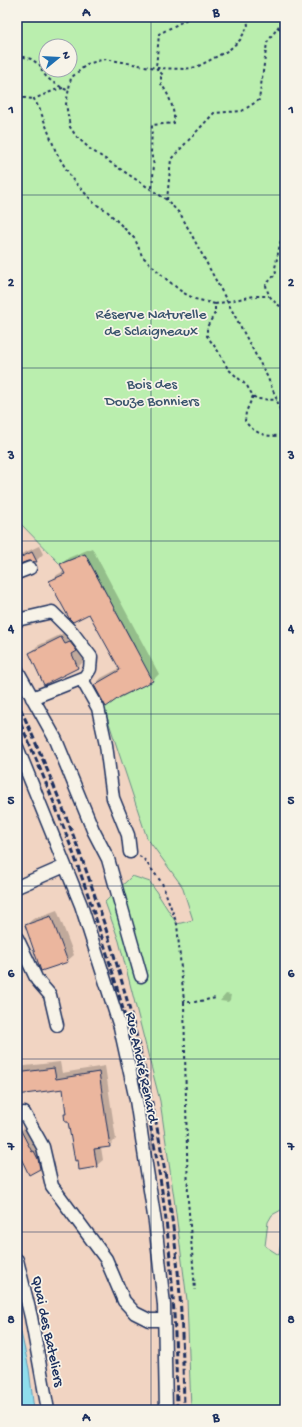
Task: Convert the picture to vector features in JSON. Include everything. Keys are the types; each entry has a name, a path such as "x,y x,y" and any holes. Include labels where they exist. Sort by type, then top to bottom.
{"street":[{"path":"17,573 30,568"},
{"path":"17,620 52,612 72,632 91,657 90,669 85,677 32,698"},
{"path":"17,670 56,740 92,830 108,859 141,976"},
{"path":"84,683 98,708 106,745 113,798 128,835 130,852"},
{"name":"Rue André Renard","path":"17,747 81,905 122,1034 136,1100 155,1222 164,1320 166,1410"},
{"path":"17,887 65,866"},
{"path":"17,938 37,980 50,995 57,1025"},
{"path":"24,1113 43,1147 52,1186 106,1259 124,1301 135,1313 148,1320 164,1320"},
{"name":"Quai des Bateliers","path":"17,1260 31,1317 48,1410"}],"path":[{"path":"156,68 159,34 191,17"},
{"path":"247,17 248,26 240,40 229,50 197,67 184,69 156,68 105,59 88,64 71,78 66,104 68,118 76,136 90,149 152,188 167,200 181,215 244,330 277,400 285,426"},
{"path":"167,200 171,159 190,137 214,113 242,111 259,100 266,43 285,17"},
{"path":"278,28 285,29"},
{"path":"17,55 31,59 40,64 42,72 57,86 68,90"},
{"path":"152,188 154,165 151,153 152,125 174,123 167,91 161,84 161,77 163,75 156,68"},
{"path":"17,97 34,99 63,88"},
{"path":"34,99 40,110 56,152 72,179 95,204 106,210 135,239 142,256 182,292 195,299 215,304 262,294 269,296"},
{"path":"285,238 281,239 275,268 276,273 266,285 272,301 285,309"},
{"path":"215,304 215,313 207,327 207,336 218,351 228,369 246,386 253,396 257,398 277,400"},
{"path":"253,396 246,412 245,421 250,428 258,433 276,437 285,434"},
{"path":"130,852 143,858 162,884 177,924 184,1002 188,1200 195,1290"},
{"path":"184,1002 195,1002 216,998"}],"shaded area":[{"path":"17,520 60,564 85,554 153,680 225,890 160,1101 187,1300 191,1410 34,1410 29,1369 17,1314"}],"green space":[{"name":"Bois des Douze Bonniers","path":"17,17 285,17 285,1194 283,1209 272,1215 268,1222 265,1246 279,1255 285,1218 285,1410 191,1410 187,1300 160,1101 119,941 105,902 132,876 150,882 177,924 193,920 182,886 147,838 104,708 135,647 85,554 60,564 17,520"}],"water":[{"path":"17,1314 29,1369 34,1410 17,1410"}],"building":[{"path":"32,552 37,562 28,561 17,565 17,559"},
{"path":"85,554 153,681 120,697 106,707 94,685 120,670 89,614 73,622 69,618 49,581 65,574 60,564"},
{"path":"61,637 65,644 70,642 77,651 72,654 78,668 44,685 29,653"},
{"path":"51,916 68,962 41,971 25,925"},
{"path":"54,1068 56,1079 99,1072 110,1147 94,1149 97,1167 79,1170 78,1160 75,1161 68,1122 65,1122 64,1114 66,1114 63,1089 17,1095 17,1073"},
{"path":"17,1123 32,1152 34,1151 38,1159 40,1169 29,1175 17,1150"}],"railway":[{"path":"17,701 73,834 119,970 138,1040 154,1110 176,1252 183,1350 184,1410"},
{"path":"17,716 41,770 83,881 102,937 134,1051 158,1166 167,1227 176,1349 177,1410"}],"park label":[{"name":"Réserve Naturelle de Sclaigneaux","path":"151,322"}]}
